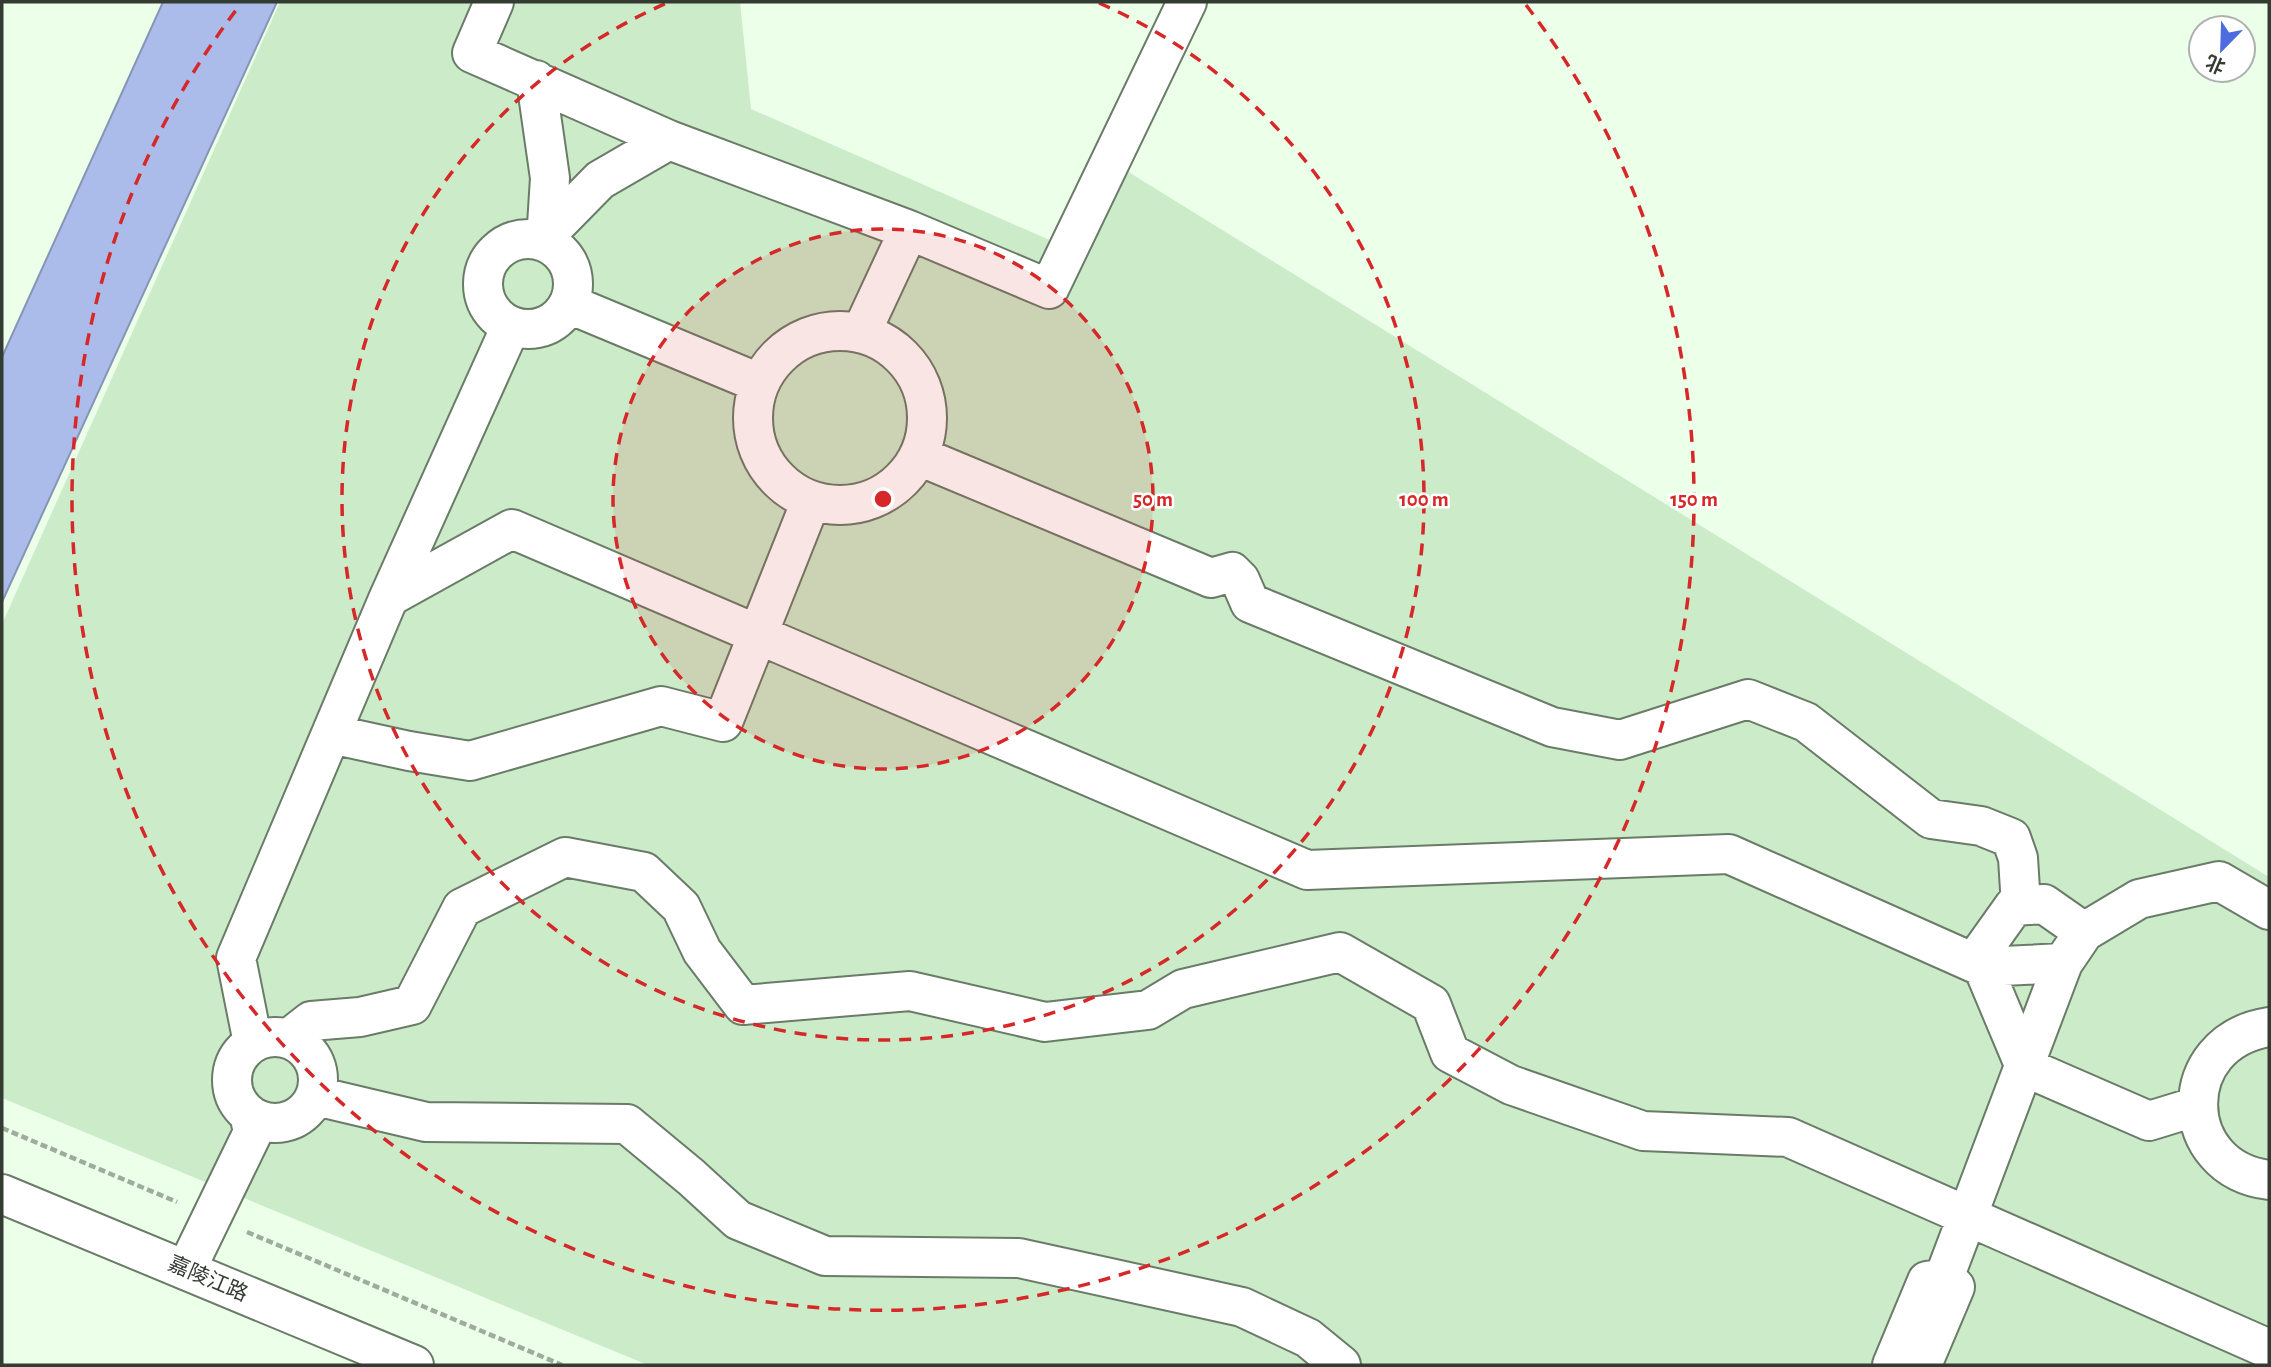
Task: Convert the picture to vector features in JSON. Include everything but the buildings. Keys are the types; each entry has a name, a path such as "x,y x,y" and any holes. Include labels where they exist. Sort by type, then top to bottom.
{"street":[{"path":"494,2 472,53 669,140 909,230 1049,289 1187,2"},
{"path":"536,80 550,178 545,238"},
{"path":"545,238 565,257 574,280 569,304 554,321 533,329 511,326 490,309 482,282 491,257 513,240 545,238 600,180 669,140"},
{"path":"861,333 909,230"},
{"path":"569,304 759,383"},
{"path":"270,1041 236,958 388,597 511,326"},
{"path":"830,331 861,333 888,346 911,368 924,395 927,426 919,456 905,477 885,493 862,503 836,505 811,501 780,482 759,453 752,418 759,383 776,357 801,340 830,331"},
{"path":"919,456 1211,578 1232,572 1240,580 1250,603 1552,727 1620,740 1748,699 1806,722 1931,819 1981,826 2011,838 2018,858 2021,906"},
{"path":"331,734 470,761 662,706 723,722 811,501"},
{"path":"388,597 512,529 1307,870 1729,853 1978,964 2074,948 2140,899 2219,881 2269,910"},
{"path":"270,1041 308,1051 318,1073 316,1096 311,1106 293,1120 270,1123 249,1114 238,1101 232,1086 233,1069 241,1054 311,1021 360,1017 412,1005 462,908 565,858 644,872 681,907 702,951 743,1005 910,991 1045,1022 1148,1010 1183,989 1340,952 1431,1004 1450,1053 1511,1085 1643,1131 1788,1137 2269,1349"},
{"path":"1978,964 2014,906 2044,904 2074,948"},
{"path":"1944,1278 2074,948"},
{"path":"1978,964 2025,1067 2149,1121 2198,1106"},
{"path":"2269,1027 2251,1030 2229,1041 2212,1059 2201,1081 2198,1106 2201,1126 2209,1144 2222,1159 2238,1171 2257,1179 2269,1180"},
{"path":"316,1096 426,1122 627,1124 738,1220 825,1256 1018,1258 1242,1307 1308,1338 1341,1365"},
{"path":"186,1270 253,1132 249,1114"},
{"name":"嘉陵江路","path":"2,1194 414,1365"},
{"path":"1892,1365 1927,1281 1944,1278 1955,1287 1922,1365"}],"path":[{"path":"2,1128 562,1365"}],"green space":[{"path":"280,2 740,2 751,109 1061,245 1109,160 2269,877 2269,1365 648,1365 2,1098 2,624"}],"water":[{"path":"163,2 277,2 2,602 2,357"}]}
